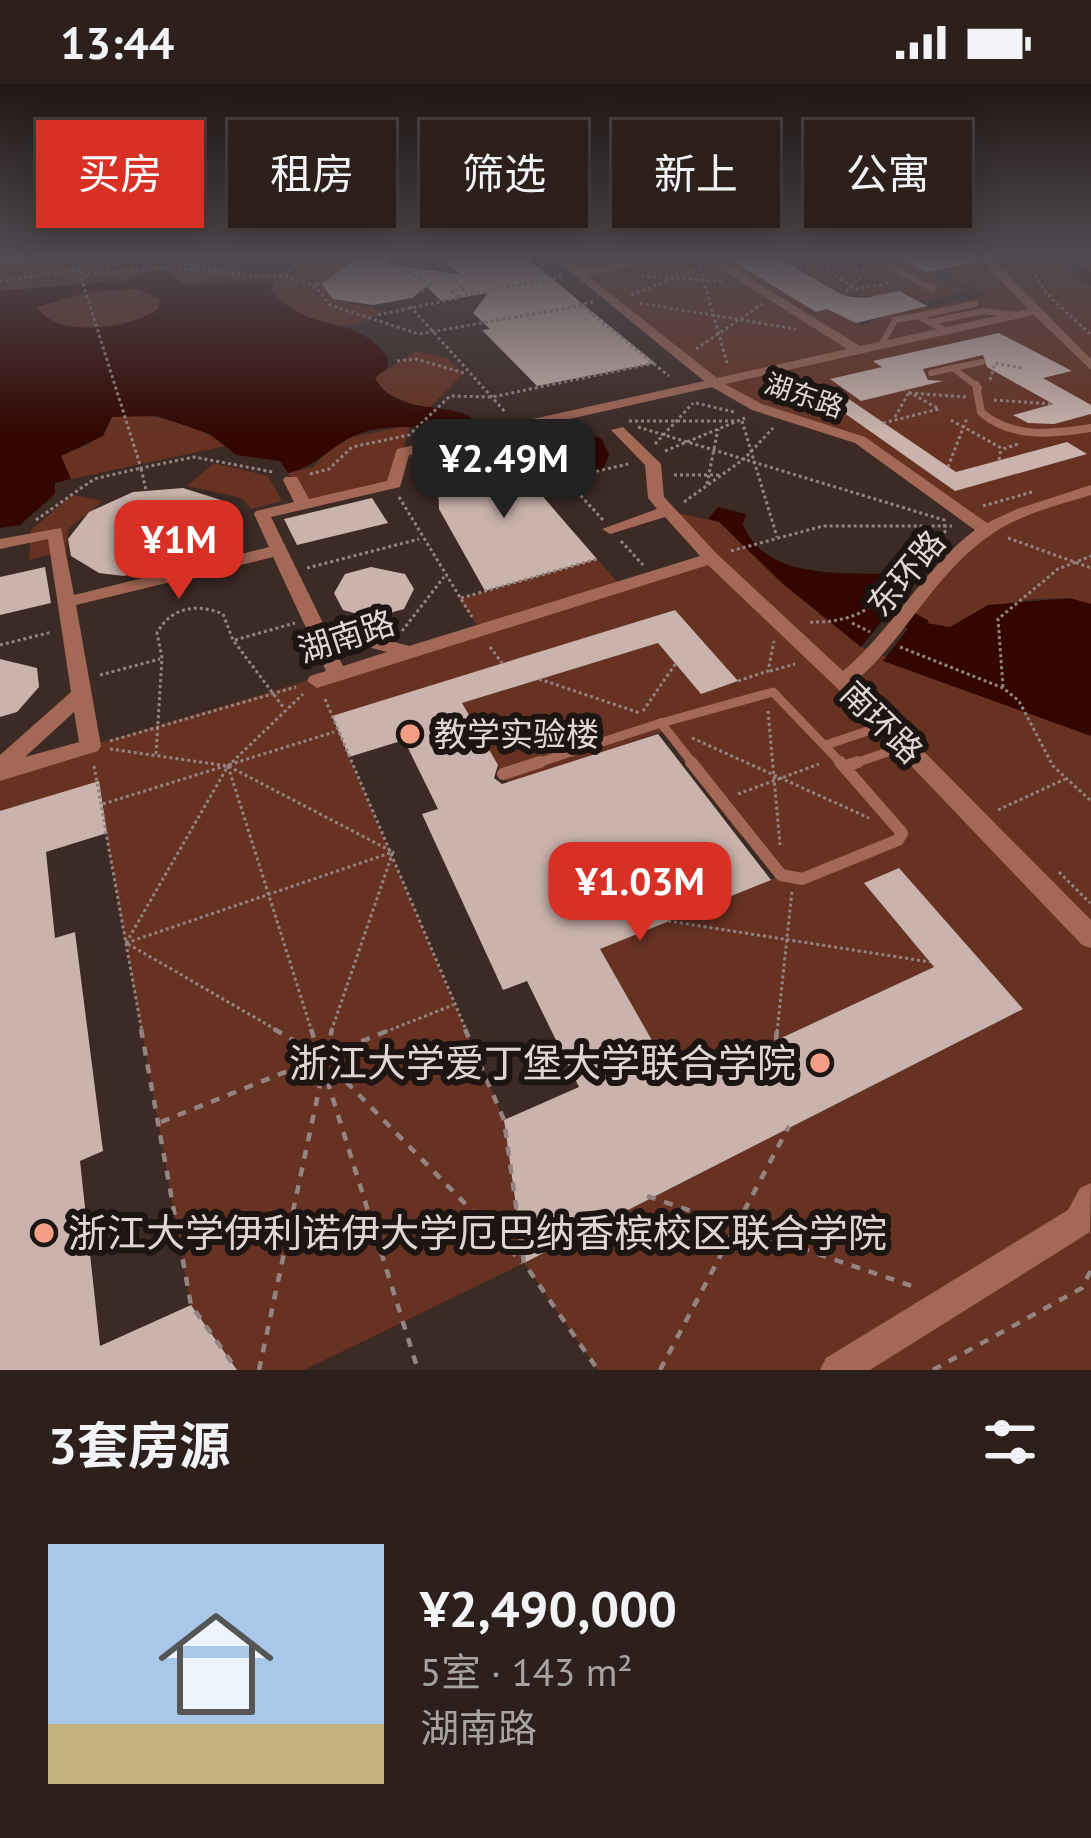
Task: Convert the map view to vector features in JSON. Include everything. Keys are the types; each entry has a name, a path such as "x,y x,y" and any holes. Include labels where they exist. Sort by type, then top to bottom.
{"street":[{"name":"湖东路","path":"627,315 718,384 757,407 860,440 986,530"},
{"path":"802,315 859,350"},
{"path":"327,676 313,623 262,514 394,484 402,452 689,396 718,384 1018,315"},
{"path":"1039,315 1091,366"},
{"name":"南环路","path":"618,430 655,452 656,498 679,508 771,621 835,675 1091,938"},
{"path":"291,480 304,505"},
{"name":"东环路","path":"835,675 888,641 952,560 986,530 1091,490"},
{"path":"610,529 679,508"},
{"path":"0,544 55,532 91,746 0,771"},
{"path":"67,602 279,550"},
{"name":"湖南路","path":"327,676 398,649 485,638 652,575 720,555"},
{"path":"313,623 398,649"},
{"path":"0,771 81,687"},
{"path":"838,1370 1079,1221 1091,1199"}],"lane":[{"path":"881,345 895,320 923,315"},
{"path":"931,322 964,315"},
{"path":"918,316 946,331"},
{"path":"931,373 982,362"},
{"path":"953,368 979,387 975,398 983,415 1043,437 1091,428"},
{"path":"502,774 660,722 765,691 782,698 898,821 902,833 898,840 821,872 788,877 660,722"},
{"path":"826,745 885,725"},
{"path":"842,762 906,746"}],"path":[{"path":"92,315 146,490"},
{"path":"372,315 419,334 528,315"},
{"path":"418,315 652,575"},
{"path":"597,315 689,396 740,418"},
{"path":"709,315 796,329"},
{"path":"694,350 745,315"},
{"path":"655,452 689,396 718,384 714,316"},
{"path":"416,359 425,352"},
{"path":"397,361 416,359 464,373"},
{"path":"443,367 454,363"},
{"path":"28,538 35,521 94,478 194,457 291,480 329,469 352,446 409,435 435,407 460,394 492,398 655,363"},
{"path":"948,467 975,398 997,371 995,363 1022,368"},
{"path":"679,508 752,452 785,415 789,372"},
{"path":"883,423 939,409 907,391 893,420"},
{"path":"736,403 777,537"},
{"path":"639,405 641,428"},
{"path":"566,478 686,442 757,407"},
{"path":"707,485 722,410"},
{"path":"740,418 615,421 944,520 941,525"},
{"path":"999,460 997,451 1003,449"},
{"path":"671,464 672,487"},
{"path":"674,475 722,475"},
{"path":"394,484 421,538 502,664"},
{"path":"962,513 1048,488"},
{"path":"736,549 849,523 941,525 986,530 1091,568"},
{"path":"805,621 850,622 869,615 945,532 941,525"},
{"path":"290,573 421,538"},
{"path":"720,555 741,565"},
{"path":"1003,688 998,619 1023,593 1091,556"},
{"path":"459,599 597,559"},
{"path":"398,649 445,576"},
{"path":"156,756 160,622 186,609 215,609 286,710"},
{"path":"768,671 771,621"},
{"path":"850,622 1003,688 1031,718 1034,738 1065,779 1091,801"},
{"path":"233,640 313,623"},
{"path":"0,645 71,627"},
{"path":"81,687 162,658"},
{"path":"539,679 642,713 676,663"},
{"path":"738,681 788,664 835,675"},
{"path":"126,943 228,766 327,676 338,731 504,1120 524,1263"},
{"name":"湖南路","path":"91,746 327,676"},
{"path":"765,691 788,877 787,940 776,1040"},
{"path":"660,722 902,833"},
{"path":"101,804 338,731"},
{"path":"237,1370 191,1305 91,746 228,766 393,852"},
{"path":"724,799 842,762"},
{"path":"228,766 418,1370"},
{"path":"998,810 1065,779"},
{"path":"126,943 393,852"},
{"path":"259,1370 322,1057 393,852"},
{"path":"1058,871 1091,904"},
{"path":"668,921 930,962"},
{"path":"126,943 322,1057 524,1263 598,1370"},
{"path":"158,1124 455,1004"},
{"path":"660,1370 789,1126"},
{"path":"647,1196 953,1299"},
{"path":"933,1370 1082,1288 1091,1270"}],"shaded area":[{"path":"0,315 45,315 61,324 95,328 148,315 305,315 374,342 388,357 387,368 375,378 385,391 413,404 470,416 478,424 372,430 288,473 280,461 236,455 210,434 157,416 112,417 103,436 61,456 71,479 55,483 55,494 20,525 0,528"},
{"path":"148,315 95,328 60,324 47,317"},
{"path":"301,315 376,315 338,326"},
{"path":"630,315 844,315 862,326 886,315 1091,315 1091,604 1036,599 1000,605 950,627 914,621 918,599 985,530 860,440 724,390"},
{"path":"416,351 447,358 464,373 427,410 382,392 374,378"},
{"path":"128,413 179,423 226,446 71,479 60,456 90,444 112,417"},
{"path":"410,425 403,450 488,433 502,449 429,466 402,452 394,484 304,505 288,473 313,467 339,440"},
{"path":"559,425 602,439 609,455 603,470 586,474 543,434"},
{"path":"214,463 268,476 282,501 251,509 242,498 187,486"},
{"path":"72,495 103,501 68,529 66,550 29,560 31,530"},
{"path":"718,507 746,514 743,524 754,543 789,565 833,573 898,574 888,613 861,647 783,584 719,522 708,519"},
{"path":"669,511 719,522 783,584 861,647 1091,736 1091,1370 598,1370 524,1263 304,1370 237,1370 191,1305 97,783 0,811 0,773 480,629 459,599 597,559 619,584 709,558","holes":["674,610 737,682 701,693 658,643 462,703 508,784 670,729 690,769 740,835 748,832 780,876 600,949 678,1086 934,967 865,884 899,869 1023,1009 524,1263 504,1120 332,717"]},
{"path":"1070,598 1091,604 1091,736 883,661 914,621 950,627 988,605"}],"building":[{"path":"475,315 596,315 655,363 537,386 482,330 490,329"},
{"path":"839,315 889,315 856,323"},
{"path":"999,333 1072,371 1043,378 1091,405 1091,414 1054,424 1028,423 1013,415 1053,404 987,367 983,355 923,369 928,380 943,381 861,401 830,379 882,367 873,361"},
{"path":"837,391 956,472 1067,442 1087,454 955,491 830,403"},
{"path":"502,449 597,559 485,591 439,509 438,481 429,466"},
{"path":"183,488 221,500 230,512 230,526 204,554 124,576 99,573 71,556 68,539 89,512 133,492"},
{"path":"372,498 388,523 297,545 284,519"},
{"path":"45,567 51,603 0,615 0,577"},
{"path":"371,567 405,574 414,589 404,609 372,618 343,610 334,593 345,574"},
{"name":"浙江大学爱丁堡大学联合学院","path":"675,610 738,681 701,694 658,643 462,703 498,765 494,778 502,784 658,734 771,880 600,949 678,1086 934,967 864,883 899,868 1023,1009 524,1263 504,1120 579,1087 527,981 503,990 422,814 438,809 404,740 349,757 332,716"},
{"path":"0,659 37,668 39,687 17,712 0,717"},
{"path":"99,781 107,833 46,852 55,938 75,932 103,1151 80,1161 100,1346 191,1305 237,1370 0,1370 0,811"}],"waterway":[{"path":"479,421 487,423"},
{"path":"538,431 545,432"},
{"path":"892,609 914,621"}],"place":[{"name":"教学实验楼","path":"410,734"},
{"name":"浙江大学爱丁堡大学联合学院","path":"820,1063"},
{"name":"浙江大学伊利诺伊大学厄巴纳香槟校区联合学院","path":"44,1233"}]}
